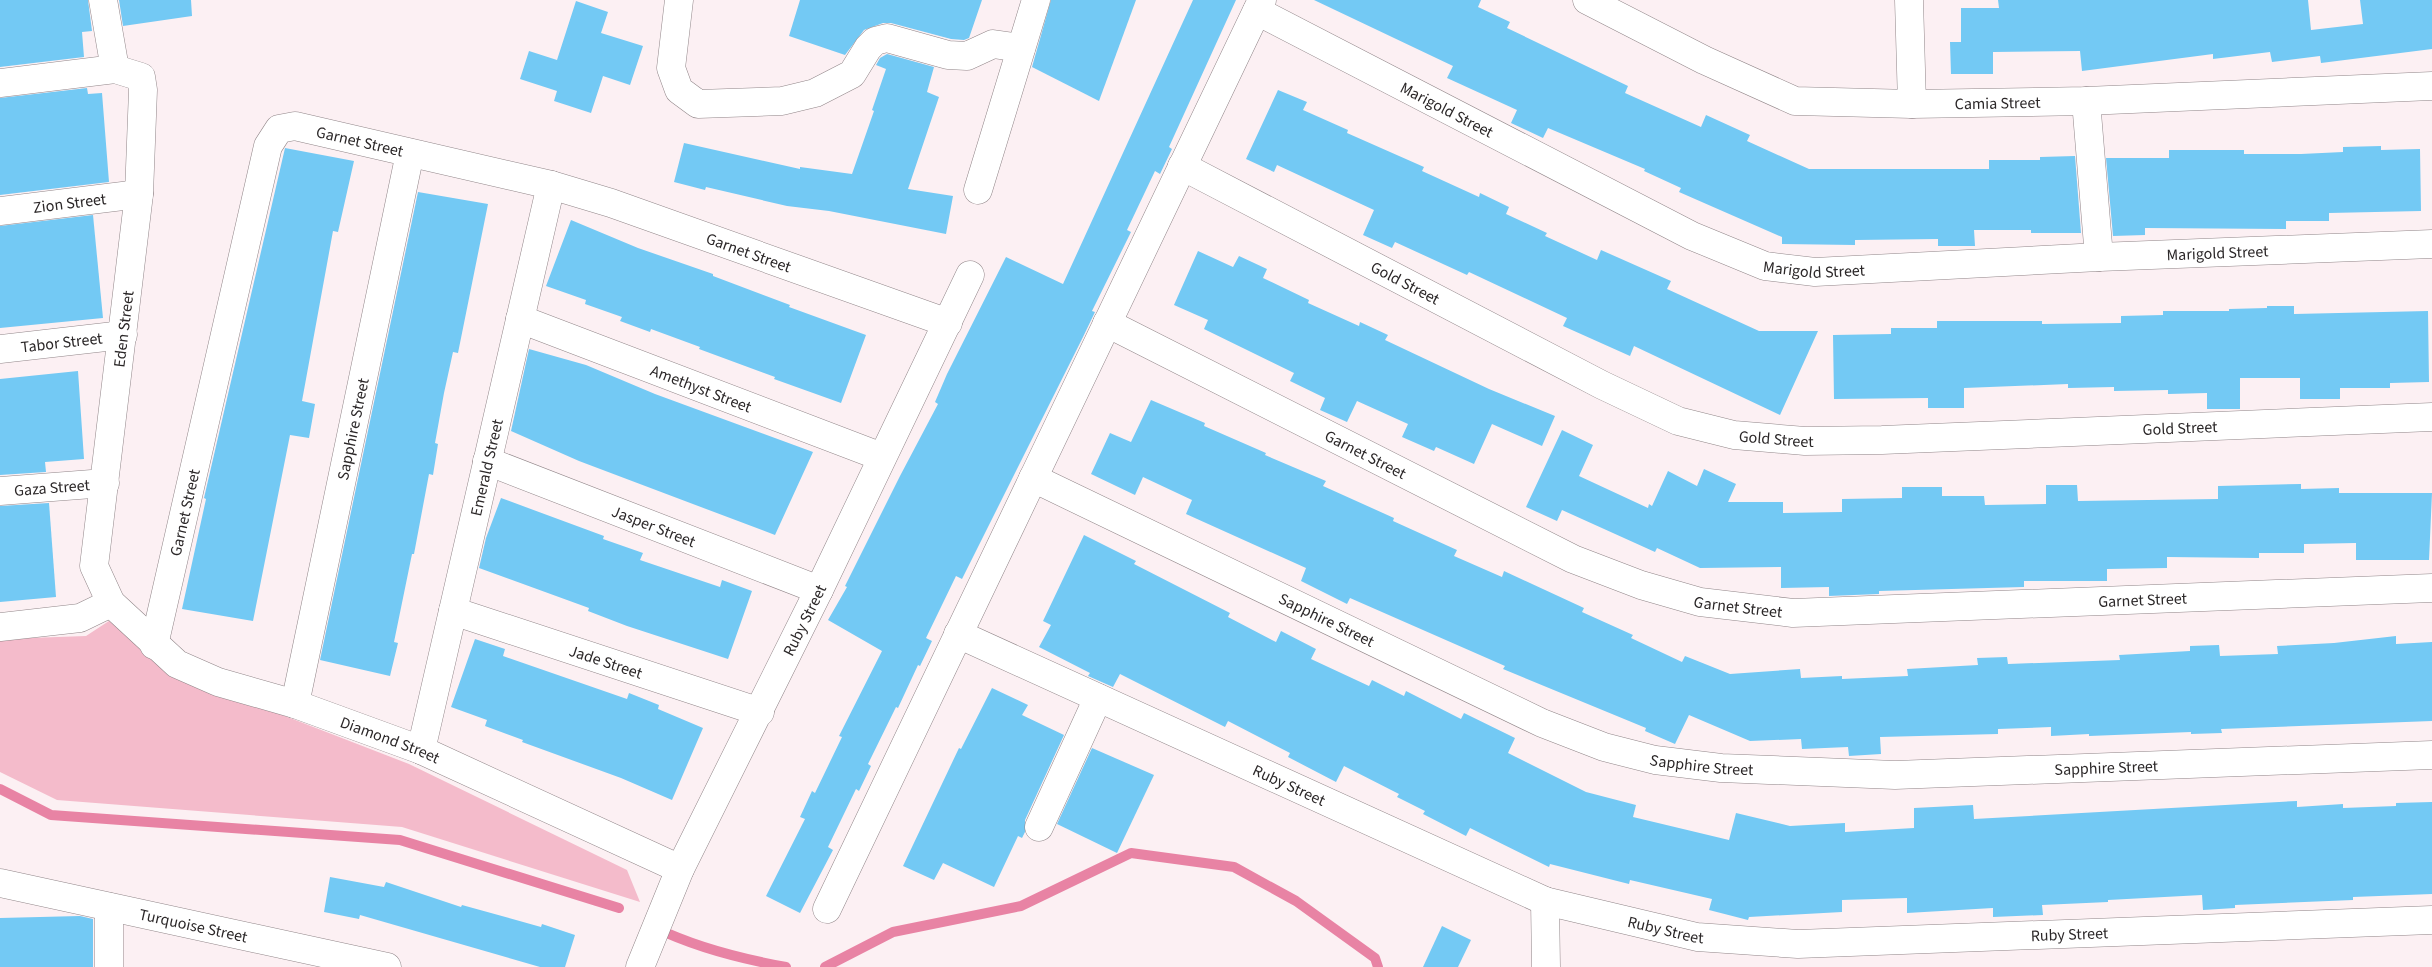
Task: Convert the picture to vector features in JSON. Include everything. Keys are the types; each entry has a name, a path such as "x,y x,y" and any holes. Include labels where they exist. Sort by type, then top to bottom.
{"street":[{"path":"0,83 115,69 103,0"},
{"path":"679,0 671,68 679,90 698,104 782,100 815,92 852,74 868,48 875,41 887,38 948,55 967,56 993,44 1021,48"},
{"path":"978,190 1036,0"},
{"name":"Camia Street","path":"1587,0 1704,60 1795,101 1912,104 2086,101 2432,86"},
{"path":"1909,0 1912,104"},
{"path":"827,909 1259,5"},
{"name":"Marigold Street","path":"1259,5 1692,236 1765,266 1815,272 2099,256 2432,244"},
{"name":"Eden Street","path":"111,603 94,566 139,194 143,90 141,77 115,69"},
{"path":"2086,101 2099,256"},
{"name":"Garnet Street","path":"154,645 264,165 272,136 279,129 295,126 551,185 611,203 948,323"},
{"name":"Sapphire Street","path":"295,704 410,153"},
{"name":"Gold Street","path":"1182,166 1602,385 1678,421 1734,434 1805,441 1882,440 2432,417"},
{"name":"Emerald Street","path":"421,750 551,185"},
{"name":"Zion Street","path":"0,211 139,194"},
{"name":"Ruby Street","path":"643,958 680,869 760,712 970,275"},
{"name":"Amethyst Street","path":"520,319 882,458"},
{"name":"Garnet Street","path":"1107,323 1573,559 1641,585 1700,602 1793,613 2432,588"},
{"name":"Tabor Street","path":"0,349 123,335"},
{"name":"Jasper Street","path":"488,461 819,590"},
{"name":"Sapphire Street","path":"1033,478 1542,723 1604,747 1655,760 1721,768 1895,775 2432,755"},
{"name":"Gaza Street","path":"0,491 105,484"},
{"path":"0,627 80,618 111,603"},
{"name":"Diamond Street","path":"111,603 154,645 177,664 218,682 295,704 421,750 680,869"},
{"name":"Jade Street","path":"453,611 760,712"},
{"name":"Ruby Street","path":"958,634 1545,901 1697,937 1798,944 2432,920"},
{"path":"1038,827 1098,698"},
{"name":"Turquoise Street","path":"0,883 387,967"},
{"path":"1545,901 1546,967"},
{"path":"109,908 109,967"}],"shaded area":[{"path":"112,619 179,675 409,764 627,870 640,902 402,827 57,800 0,772 0,639 86,636"}],"building":[{"path":"0,0 88,0 92,31 82,32 84,57 0,67"},
{"path":"119,0 191,0 192,16 123,26"},
{"path":"800,0 982,0 969,38 964,40 951,39 891,23 883,23 864,30 845,55 789,36"},
{"path":"1051,0 1136,0 1099,101 1032,67"},
{"path":"1193,0 1236,0 1169,147 1172,149 1160,174 1155,171 1127,230 1131,232 1092,311 1095,312 962,579 956,576 926,638 932,641 868,764 871,766 859,791 856,789 828,847 833,850 800,913 766,896 805,819 800,817 812,791 815,793 842,737 839,736 882,651 828,620 847,587 845,586 938,404 935,402 947,374 1006,257 1063,284"},
{"path":"1314,0 1481,0 1478,7 1510,22 1507,28 1628,86 1625,93 1701,127 1706,115 1750,135 1747,141 1809,169 1989,169 1989,160 2040,160 2040,157 2075,156 2081,233 2031,233 2031,230 1974,230 1975,246 1938,246 1938,239 1855,240 1855,245 1782,244 1782,237 1679,192 1681,188 1644,171 1645,169 1548,128 1543,138 1511,123 1517,110 1447,78 1453,66"},
{"path":"1998,0 2308,0 2311,30 2363,24 2360,0 2432,0 2432,49 2321,63 2320,56 2272,62 2270,52 2213,59 2213,54 2082,71 2080,51 1993,52 1993,74 1951,74 1950,42 1961,42 1961,8 1999,8"},
{"path":"576,1 608,12 601,33 643,46 630,85 603,76 591,113 554,101 557,91 520,79 529,51 557,60"},
{"path":"887,54 934,67 927,92 939,97 908,189 953,196 946,234 829,211 787,206 706,187 705,190 674,182 684,143 800,169 800,167 852,174 874,111 872,110 886,69 876,65 880,58"},
{"path":"87,88 88,94 102,93 109,182 0,195 0,98"},
{"path":"1278,90 1307,102 1303,110 1348,130 1347,133 1424,167 1422,171 1479,197 1480,193 1509,207 1506,214 1547,233 1545,236 1597,260 1601,250 1671,281 1667,289 1759,331 1818,331 1780,415 1634,346 1630,356 1563,326 1567,318 1469,272 1467,275 1395,242 1392,248 1363,235 1374,210 1277,165 1274,172 1246,159"},
{"path":"2381,146 2381,150 2420,149 2421,211 2329,213 2329,221 2286,221 2286,229 2145,228 2145,235 2113,236 2106,158 2169,158 2169,150 2244,150 2244,154 2301,154 2343,152 2343,147"},
{"path":"285,148 354,161 338,232 333,231 302,401 315,404 309,438 290,435 253,621 182,609 206,499 204,498"},
{"path":"418,192 488,204 458,353 453,352 444,393 435,443 438,444 433,475 429,474 414,554 412,554 394,642 398,643 390,676 320,660"},
{"path":"93,215 103,318 0,328 0,226"},
{"path":"571,220 638,248 713,274 713,276 790,305 789,307 866,335 841,403 774,379 775,377 699,349 700,347 651,329 650,332 620,321 622,317 585,304 586,300 546,286"},
{"path":"1198,251 1233,267 1239,256 1267,269 1263,278 1309,300 1308,303 1359,326 1360,322 1388,335 1385,340 1489,389 1555,416 1542,446 1492,424 1474,464 1436,447 1434,451 1402,437 1408,424 1357,401 1347,422 1320,410 1325,398 1290,381 1294,373 1204,329 1208,320 1174,305"},
{"path":"2267,306 2294,306 2294,314 2428,311 2429,382 2390,383 2390,388 2340,388 2340,399 2300,399 2300,378 2240,378 2240,409 2207,409 2207,393 2168,394 2168,390 2114,391 2114,387 2068,388 2068,384 1964,388 1964,408 1928,408 1928,398 1834,399 1833,335 1891,334 1891,328 1937,328 1937,321 2042,321 2042,324 2121,323 2121,316 2163,315 2163,311 2229,311 2229,309 2267,308"},
{"path":"529,349 586,365 655,394 813,452 775,535 579,461 511,431"},
{"path":"78,371 84,459 45,462 46,472 0,475 0,379"},
{"path":"1151,400 1205,423 1204,426 1266,453 1265,455 1326,481 1323,486 1394,518 1393,521 1457,550 1454,556 1502,577 1504,571 1584,608 1582,612 1633,635 1631,638 1682,662 1685,656 1730,674 1800,669 1801,678 1842,676 1842,679 1908,676 1907,669 1978,665 1977,658 2007,657 2008,664 2120,660 2119,655 2190,651 2190,646 2219,645 2220,656 2278,654 2277,646 2334,643 2396,636 2396,644 2432,642 2432,721 2221,729 2222,733 2191,734 2191,732 2089,736 2089,734 2051,736 2051,727 1998,729 1998,734 1880,737 1881,754 1849,756 1848,747 1802,749 1801,739 1750,741 1689,715 1675,744 1645,731 1646,728 1503,669 1505,666 1350,598 1347,604 1301,581 1306,568 1186,514 1192,500 1143,477 1135,495 1091,474 1110,433 1131,442"},
{"path":"1562,430 1593,445 1579,476 1648,508 1649,504 1652,506 1668,471 1697,486 1704,469 1736,484 1728,502 1783,502 1783,513 1842,512 1842,499 1902,498 1902,487 1942,487 1942,496 1984,496 1985,505 2046,504 2046,485 2077,485 2078,501 2218,499 2218,486 2301,484 2301,489 2339,488 2339,493 2432,493 2429,560 2356,560 2356,543 2304,544 2304,553 2259,553 2259,558 2167,557 2167,568 2107,569 2107,581 2024,581 2024,587 1879,591 1879,594 1829,596 1829,587 1781,588 1781,567 1700,568 1657,548 1655,552 1562,510 1557,521 1526,507"},
{"path":"501,498 604,536 603,539 643,553 640,560 720,587 722,580 752,591 728,659 627,626 588,611 589,608 479,568 486,538"},
{"path":"49,503 56,597 0,602 0,506"},
{"path":"1084,535 1136,561 1134,564 1230,613 1228,617 1276,642 1281,631 1316,649 1311,659 1369,686 1372,680 1404,696 1406,691 1461,719 1464,713 1515,738 1508,753 1586,792 1636,805 1633,817 1729,840 1736,813 1790,826 1845,823 1845,832 1914,828 1914,808 1973,805 1974,819 2297,801 2297,807 2343,804 2343,808 2396,806 2396,803 2432,802 2432,894 2353,897 2353,900 2235,905 2235,908 2203,910 2202,895 2042,905 2043,915 1993,917 1993,908 1907,913 1907,898 1842,900 1842,912 1749,917 1748,920 1709,910 1712,899 1630,880 1629,884 1550,864 1549,867 1470,828 1466,836 1423,814 1425,811 1397,797 1399,794 1344,766 1336,782 1288,757 1290,753 1228,721 1225,727 1120,674 1113,687 1088,676 1090,673 1039,647 1051,625 1043,621"},
{"path":"475,639 505,649 503,656 627,699 629,693 659,705 658,709 703,728 672,800 621,778 522,742 523,740 485,726 487,720 451,707"},
{"path":"992,688 1028,705 1022,715 1064,735 1025,820 1025,832 1022,838 1018,836 994,887 943,863 934,880 903,866 959,748 961,749"},
{"path":"1092,748 1154,775 1117,853 1057,824"},
{"path":"330,877 384,887 386,882 461,907 462,905 541,927 542,924 575,935 565,967 540,967 360,915 359,919 324,912"},
{"path":"80,916 93,919 93,967 0,967 0,918"},
{"path":"1442,926 1471,940 1458,967 1423,967"}],"waterway":[{"path":"0,789 51,815 400,840 619,908"},
{"path":"825,967 893,932 1021,906 1131,853 1234,867 1296,901 1375,958 1378,967"},
{"path":"656,928 720,952 786,967"}]}
